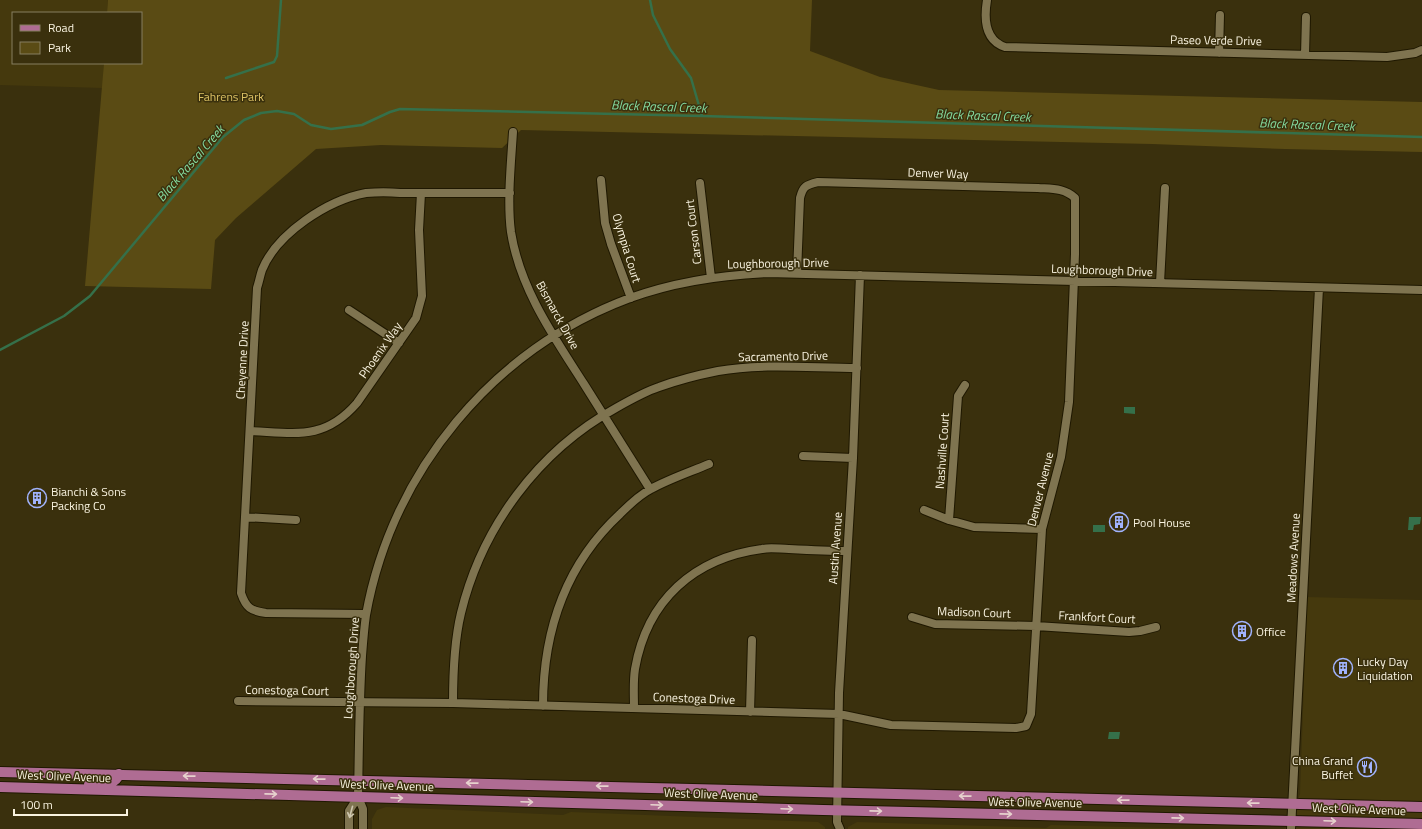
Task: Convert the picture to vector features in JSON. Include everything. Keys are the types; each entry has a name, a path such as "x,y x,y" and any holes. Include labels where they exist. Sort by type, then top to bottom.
{"main road":[{"name":"West Olive Avenue","path":"0,772 1422,807"},
{"path":"66,789 76,783 112,783 118,779 120,774"},
{"name":"West Olive Avenue","path":"0,787 837,810 1291,825 1422,824"}],"street":[{"name":"Paseo Verde Drive","path":"987,0 987,31 997,43 1008,47 1386,57 1415,53 1422,50"},
{"path":"1219,53 1220,15"},
{"path":"1305,55 1306,17"},
{"name":"Bismarck Drive","path":"513,132 510,193 511,232 519,263 530,294 553,336 650,489"},
{"name":"Olympia Court","path":"601,180 605,223 611,244 631,298"},
{"name":"Carson Court","path":"700,182 711,278"},
{"name":"Denver Way","path":"797,273 800,198 802,190 806,184 833,182 1038,188 1061,190 1069,193 1075,198 1076,212 1074,281"},
{"path":"1160,283 1165,188"},
{"name":"Cheyenne Drive","path":"366,614 266,613 254,611 244,603 241,592 257,288 262,271 273,250 298,226 314,214 340,201 378,192 510,193"},
{"name":"Phoenix Way","path":"250,430 302,433 314,431 331,425 348,413 357,403 416,318 422,296 419,230 422,193"},
{"name":"Loughborough Drive","path":"363,829 363,809 358,796 358,780 360,702 366,614 380,558 399,510 428,460 459,417 476,398 536,347 594,313 631,298 665,287 738,274 797,273 1422,290"},
{"name":"Austin Avenue","path":"837,827 838,693 853,458 860,275"},
{"name":"Denver Avenue","path":"1026,726 1031,714 1042,528 1061,458 1067,415 1074,281"},
{"name":"Meadows Avenue","path":"1291,825 1319,288"},
{"path":"349,310 399,343"},
{"name":"Sacramento Drive","path":"453,703 453,669 461,614 467,590 480,558 495,526 514,497 534,472 557,450 604,415 635,397 659,387 719,371 749,367 857,368"},
{"name":"Nashville Court","path":"949,520 958,396 966,384"},
{"path":"802,456 853,458"},
{"path":"543,706 543,681 548,641 558,610 571,580 583,559 602,533 631,504 650,489 710,464"},
{"path":"924,510 949,520 974,527 1042,528"},
{"path":"245,517 296,520"},
{"path":"634,708 635,670 643,639 648,628 660,605 668,595 704,566 732,554 763,548 847,551"},
{"name":"Madison Court","path":"912,617 935,624 1036,626"},
{"name":"Frankfort Court","path":"1036,626 1129,632 1156,627"},
{"path":"750,712 752,640"},
{"name":"Conestoga Court","path":"238,701 360,702"},
{"name":"Conestoga Drive","path":"360,702 453,703 839,714 891,725 1016,728 1026,726"},
{"name":"Loughborough Drive","path":"349,829 349,811 358,796"}],"shaded area":[{"path":"0,0 108,0 107,12 12,12 12,64 104,64 103,88 0,85"},
{"path":"1124,407 1135,407 1135,414 1124,413"},
{"path":"1409,517 1421,517 1420,524 1414,525 1413,530 1408,530"},
{"path":"1093,525 1105,525 1105,532 1093,532"},
{"path":"1307,597 1422,600 1422,829 1285,829 1300,794"},
{"path":"1109,732 1120,732 1119,739 1108,739"},
{"path":"386,807 563,815 571,812 818,822 825,827 825,829 372,829 372,819 377,810"},
{"path":"857,822 1046,828 1051,825 1199,829 848,829 848,827"}],"green space":[{"name":"Fahrens Park","path":"108,0 812,0 810,51 880,77 939,90 1422,102 1422,152 1152,144 521,130 502,148 381,145 316,149 236,218 215,240 211,289 85,286 104,64 142,64 142,12 107,12"}],"waterway":[{"path":"226,78 274,62 277,56 281,0"},
{"path":"650,0 653,15 670,49 691,78 702,116"},
{"name":"Black Rascal Creek","path":"0,350 64,316 90,296 223,137 244,120 261,113 277,111 294,114 311,125 331,129 362,125 400,109 702,116 1422,137"}],"place":[{"name":"Bianchi & Sons Packing Co","path":"37,498"},
{"name":"Pool House","path":"1119,522"},
{"name":"Office","path":"1242,631"},
{"name":"Lucky Day Liquidation","path":"1343,668"},
{"name":"China Grand Buffet","path":"1367,767"}]}
